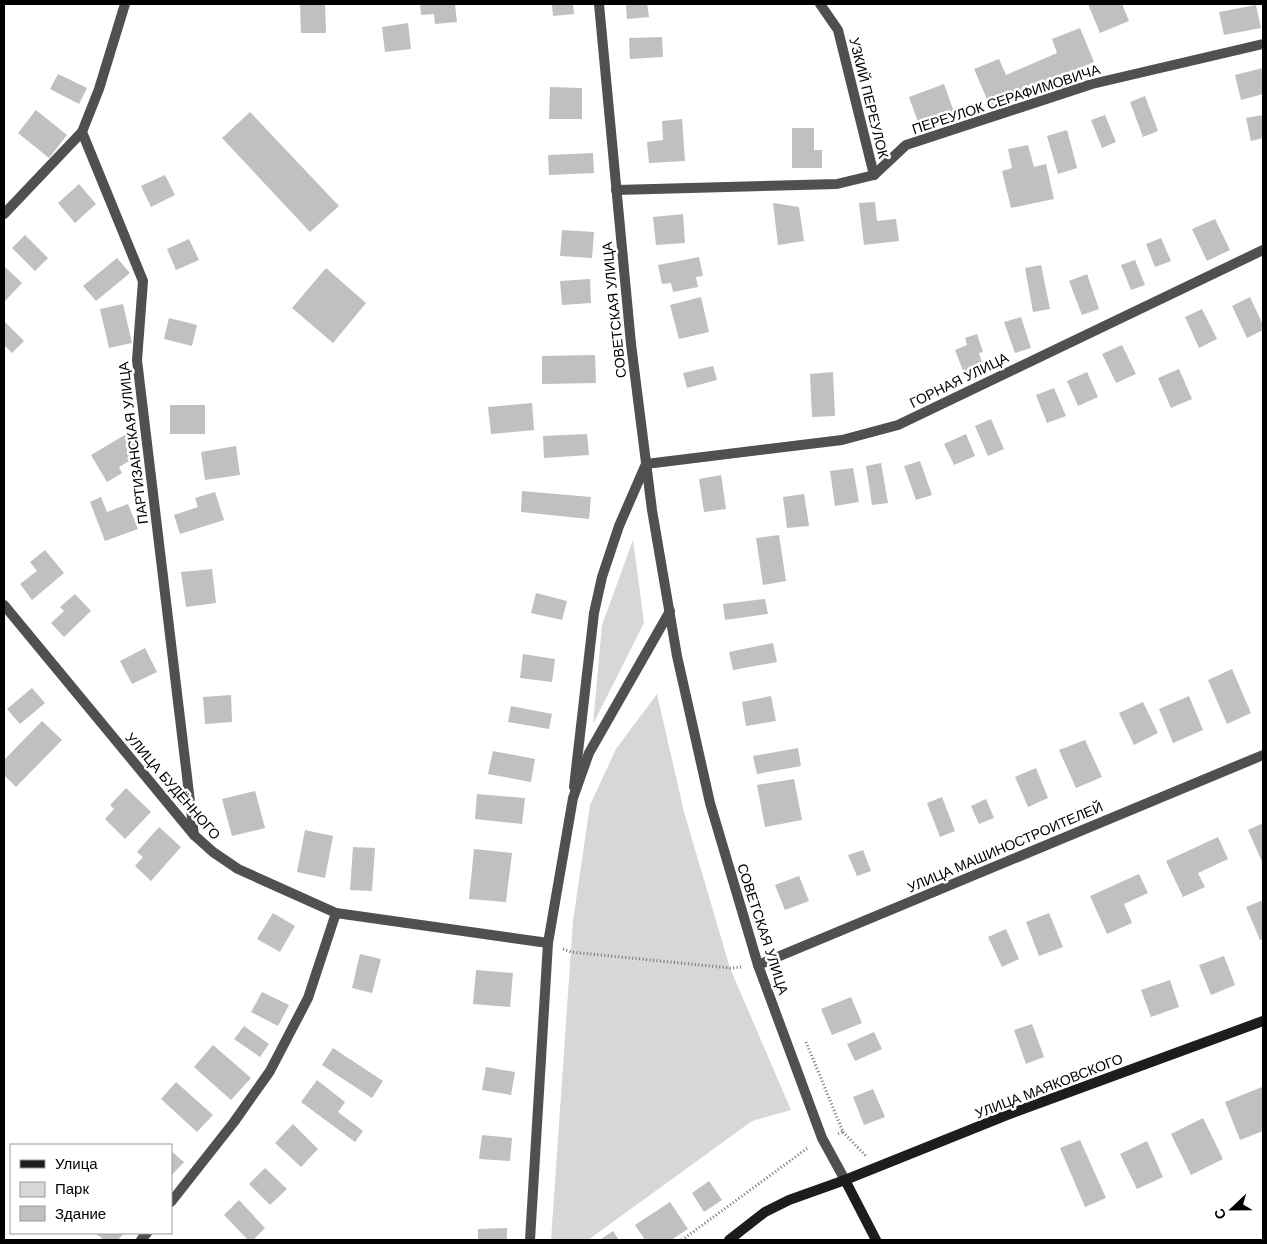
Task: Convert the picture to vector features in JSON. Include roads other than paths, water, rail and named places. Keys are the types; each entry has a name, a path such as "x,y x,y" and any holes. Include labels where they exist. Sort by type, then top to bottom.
{"main road":[{"name":"УЛИЦА МАЯКОВСКОГО","path":"729,1240 765,1212 789,1200 845,1180 1007,1115 1263,1021"},
{"name":"СОВЕТСКАЯ УЛИЦА","path":"845,1180 876,1240"}],"street":[{"path":"4,214 82,132 99,89 125,4"},
{"name":"СОВЕТСКАЯ УЛИЦА","path":"599,4 631,344 652,510 678,656 710,803 758,965 822,1138 845,1180"},
{"name":"УЗКИЙ ПЕРЕУЛОК","path":"820,4 838,30 874,175"},
{"name":"ПЕРЕУЛОК СЕРАФИМОВИЧА","path":"616,190 837,184 874,175 906,145 1092,84 1263,44"},
{"name":"ПАРТИЗАНСКАЯ УЛИЦА","path":"82,132 143,281 136,360 194,835"},
{"name":"ГОРНАЯ УЛИЦА","path":"646,464 842,440 898,424 1263,250"},
{"path":"530,1240 548,943 573,798 594,613 602,578 619,526 646,464"},
{"name":"УЛИЦА БУДЁННОГО","path":"4,604 194,835 238,870 336,913 548,943"},
{"path":"573,798 589,753 670,611"},
{"name":"УЛИЦА МАШИНОСТРОИТЕЛЕЙ","path":"758,965 1263,755"},
{"path":"172,1201 234,1122 270,1071 308,998 336,913"}]}
